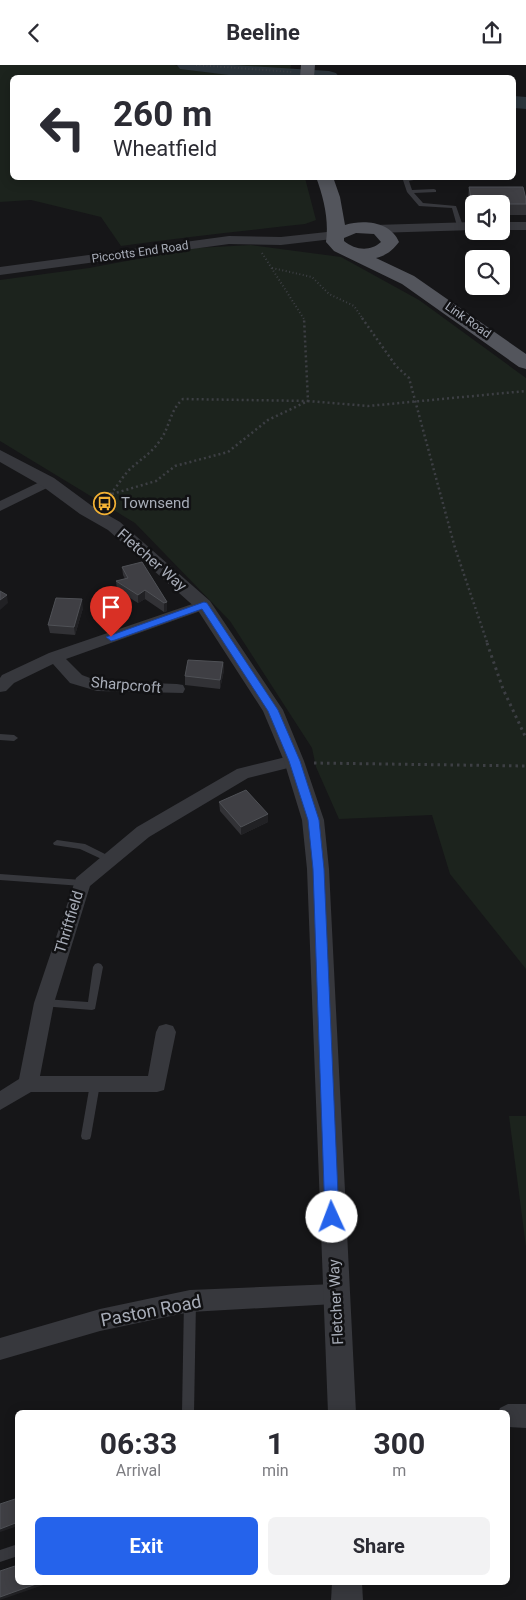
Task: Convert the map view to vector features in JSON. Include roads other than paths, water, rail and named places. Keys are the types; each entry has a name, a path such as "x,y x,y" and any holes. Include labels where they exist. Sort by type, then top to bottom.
{"main road":[{"name":"Link Road","path":"325,180 332,197 337,235 335,242 337,246 408,280 526,363"},
{"name":"Link Road","path":"332,197 374,229 388,236 388,246 392,260 408,280"},
{"path":"337,235 353,228 374,229"},
{"path":"348,252 372,253 388,246"}],"street":[{"path":"374,229 424,229 465,226"},
{"path":"510,226 526,226"},
{"path":"388,246 424,229"},
{"name":"Piccotts End Road","path":"0,271 230,241 281,241 337,235"},
{"name":"Piccotts End Road","path":"281,241 348,252"},
{"name":"Fletcher Way","path":"0,455 48,482 86,510 114,526 204,605 273,710 294,761 314,820 318,869 342,1410"},
{"path":"0,507 48,482"},
{"path":"0,687 8,679 55,657 204,605"},
{"name":"Sharpcroft","path":"55,657 76,679 97,686 177,689"},
{"name":"Thriftfield","path":"28,1084 44,1003 82,883 108,859 144,832 243,773 294,761"},
{"path":"0,1101 28,1084 157,1083 166,1032"},
{"name":"Paston Road","path":"0,1349 100,1320 190,1301 336,1295"},
{"path":"510,1416 526,1416"},
{"path":"347,1585 347,1600"}],"lane":[{"path":"406,180 410,192 421,205 454,207 460,226"},
{"path":"410,192 434,191"},
{"path":"0,737 14,738"},
{"path":"57,843 82,846 108,859"},
{"path":"0,877 82,883"},
{"path":"44,1003 92,1006 98,967"},
{"path":"86,1136 95,1084"},
{"path":"188,1410 190,1301"},
{"path":"0,1557 15,1551"}],"waterway":[{"path":"187,65 220,70 298,75"},
{"path":"516,102 526,103"}],"place":[{"name":"Townsend","path":"105,503"}]}
